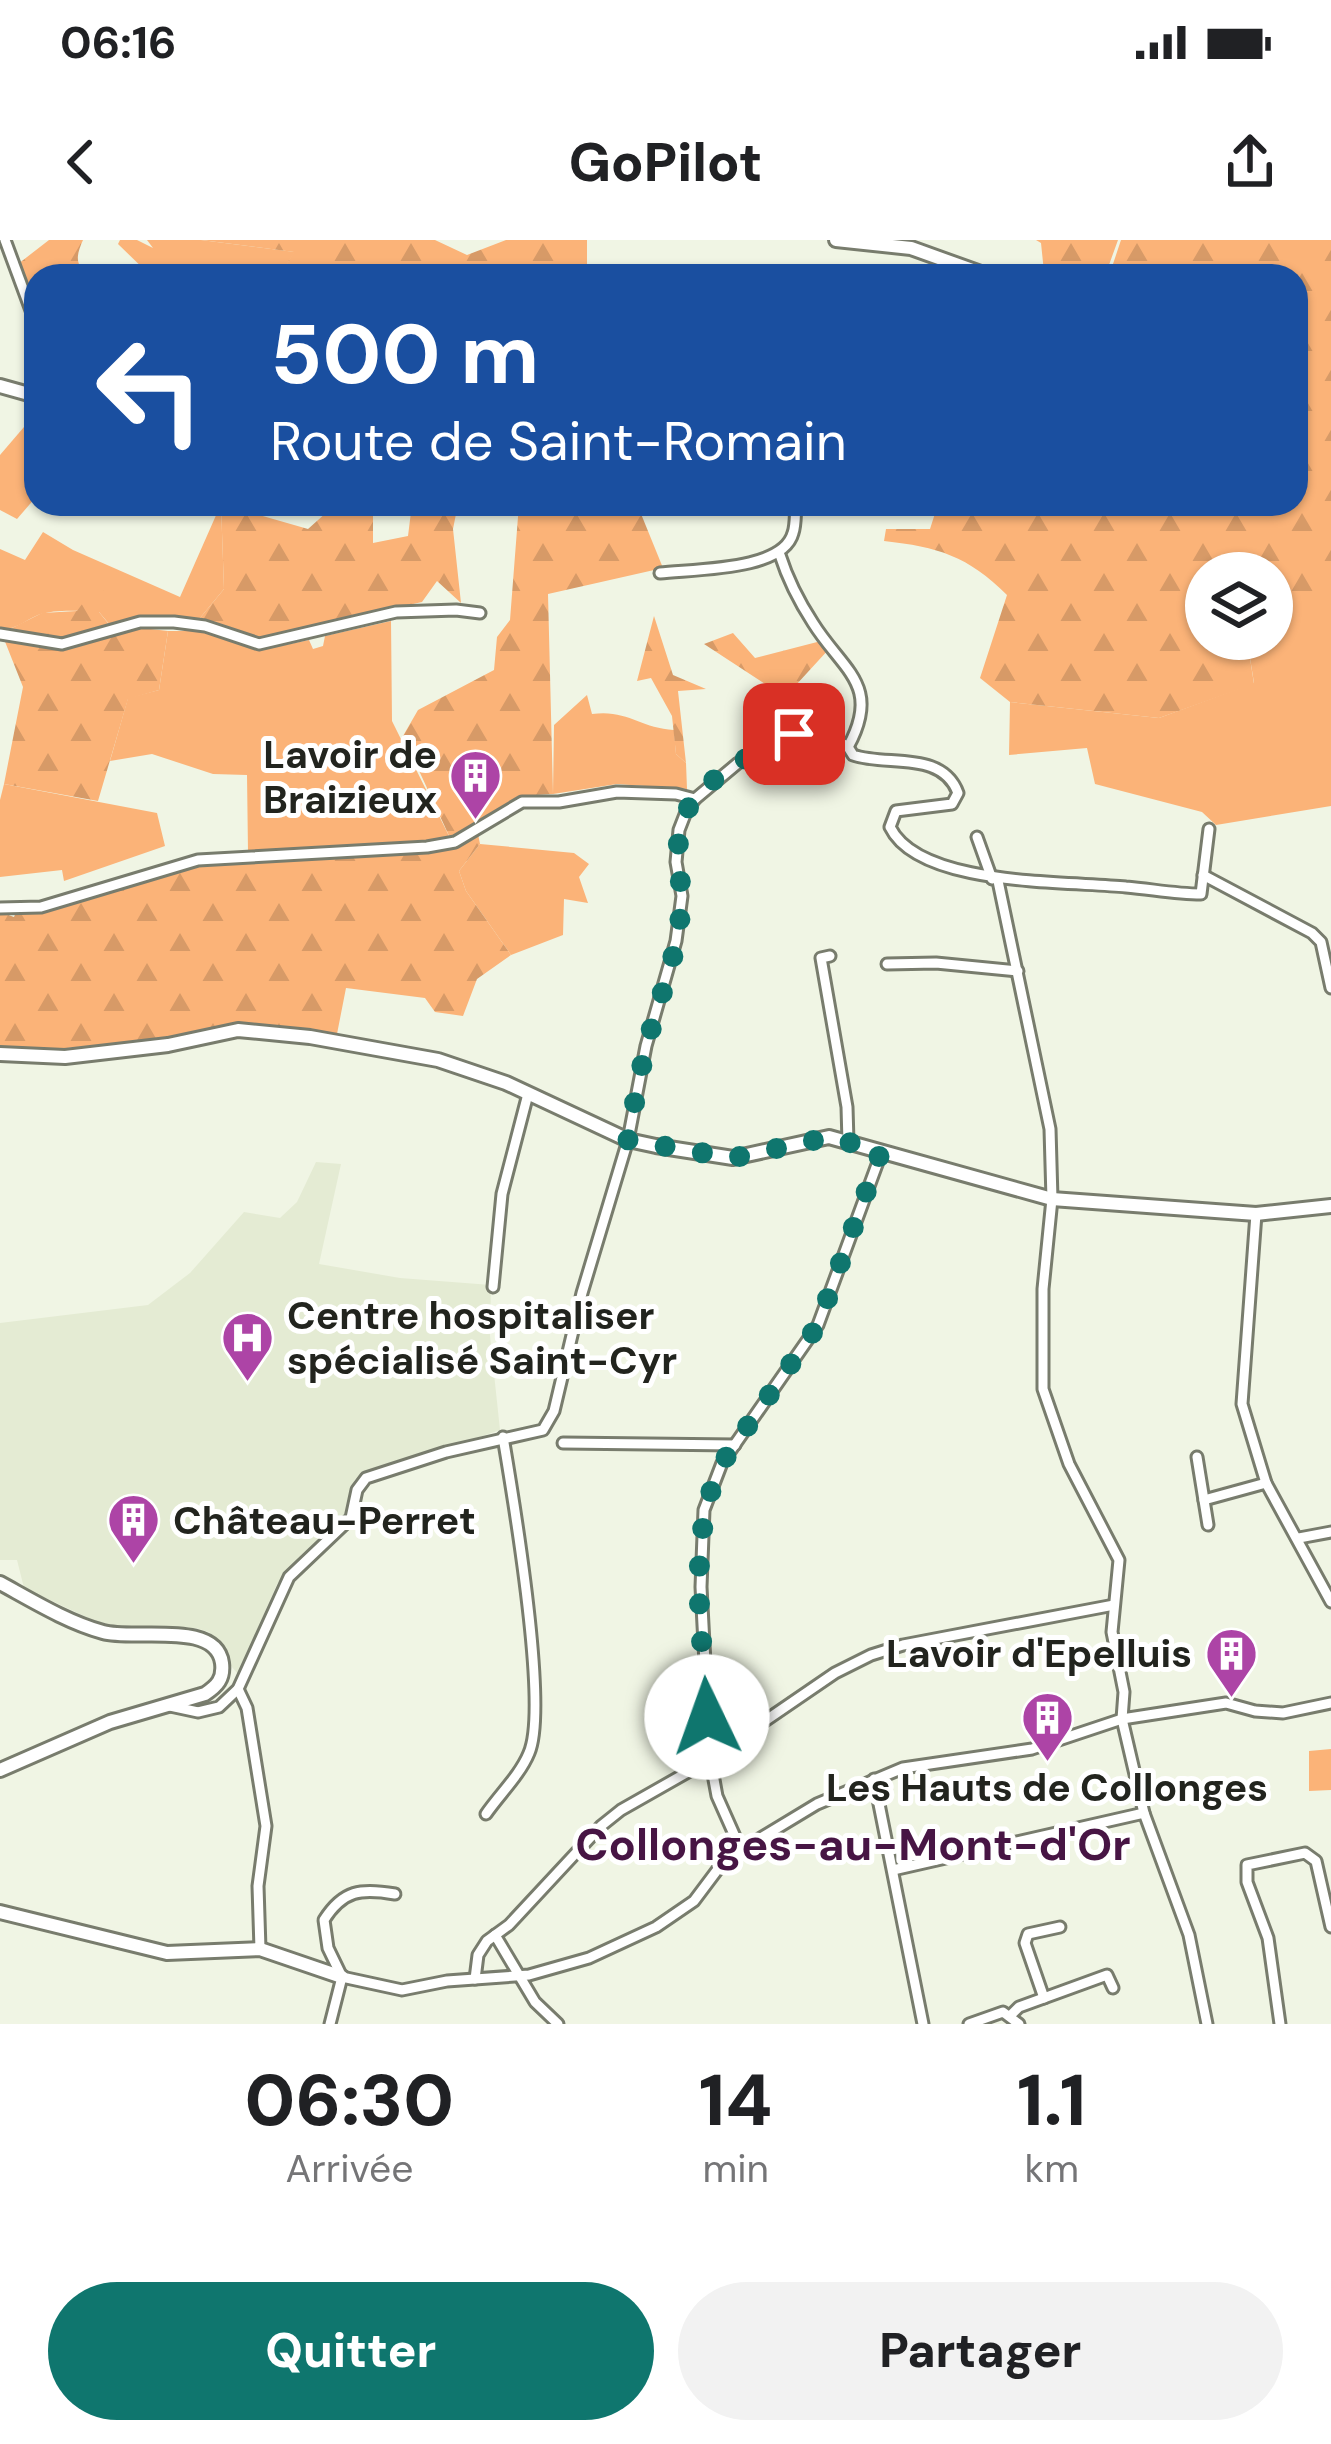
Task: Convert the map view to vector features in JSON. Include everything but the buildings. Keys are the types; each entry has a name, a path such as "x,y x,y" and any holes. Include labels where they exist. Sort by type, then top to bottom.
{"main road":[{"path":"836,240 910,248 955,264"},
{"path":"0,1054 65,1057 168,1045 238,1030 310,1037 438,1060 628,1140 733,1158 829,1137 1052,1198 1256,1214 1331,1206"},
{"path":"0,1583 85,1627 111,1634 196,1637 210,1642 221,1655 224,1672 218,1685 205,1694 110,1722 0,1770"},
{"path":"0,1912 167,1953 260,1949 342,1977"}],"street":[{"path":"5,240 24,291"},
{"path":"660,573 752,563 779,555 792,538 795,516"},
{"path":"779,555 812,622 858,684 863,716 848,747"},
{"path":"0,634 62,644 140,622 205,626 260,644 396,612 481,613"},
{"path":"167,1705 198,1712 219,1707 238,1689 289,1577 351,1518 357,1490 367,1478 503,1437 543,1430 554,1411 582,1293 628,1140 646,1046 676,941 682,896 676,862 679,830 695,799 738,764 794,734 820,729 853,755 918,763 938,769 954,782 958,793 952,804 896,811 890,826 903,845 927,858 995,880 1201,894 1209,829"},
{"path":"0,908 41,907 198,860 427,848 478,831 522,802 560,802 617,792 695,799"},
{"path":"977,837 995,880 1018,970 1050,1130 1052,1198 1043,1289 1043,1389 1064,1453 1119,1560 1112,1632 1124,1692 1122,1719 1144,1813 1189,1935 1208,2024"},
{"path":"1204,874 1312,933 1321,942 1331,988"},
{"path":"830,956 821,958 847,1107 848,1142"},
{"path":"887,964 1018,970"},
{"path":"493,1287 502,1194 528,1094"},
{"path":"741,1850 716,1796 710,1758 701,1530 712,1484 818,1325 881,1151"},
{"path":"1256,1214 1242,1404 1266,1483 1331,1602"},
{"path":"486,1814 528,1756 536,1729 527,1610 503,1437"},
{"path":"563,1443 735,1445"},
{"path":"1197,1457 1208,1525"},
{"path":"1204,1500 1266,1483"},
{"path":"1299,1538 1331,1532"},
{"path":"475,1979 478,1955 495,1934 524,1910 601,1826 835,1673 871,1654 903,1645 1114,1605"},
{"path":"238,1689 251,1730 266,1826 258,1886 260,1949"},
{"path":"342,1977 402,1990 518,1977 589,1958 656,1928 694,1901 718,1869 741,1850 817,1804 903,1768 1032,1749 1122,1719 1226,1703 1283,1713 1331,1703"},
{"path":"874,1779 923,2024"},
{"path":"893,1870 1144,1813"},
{"path":"1280,2024 1268,1938 1247,1882 1247,1865 1305,1853 1316,1862 1331,1927"},
{"path":"330,2024 342,1977 328,1948 324,1920 344,1896 356,1890 395,1894"},
{"path":"1044,1998 1025,1942 1028,1934 1060,1927"},
{"path":"495,1934 535,2002 558,2024"},
{"path":"969,2024 992,2014 1015,2019 1019,2007 1107,1975 1113,1988"}],"shaded area":[{"name":"Centre hospitaliser spécialisé Saint-Cyr","path":"316,1162 341,1164 319,1264 400,1278 491,1285 490,1336 500,1430 355,1479 343,1520 302,1554 277,1584 238,1674 226,1649 209,1632 125,1628 95,1621 24,1588 17,1560 0,1560 0,1323 148,1305 190,1273 244,1212 280,1218 297,1202"}],"green space":[{"path":"49,240 83,240 79,264 24,264 24,278 18,264"},
{"path":"137,240 153,248 147,240 201,240 295,252 287,264 139,264 118,244"},
{"path":"201,240 435,240 467,255 506,240 587,240 587,264 287,264 294,252"},
{"path":"1036,240 1118,240 1109,264 1043,264 1041,243"},
{"path":"1121,240 1331,240 1331,590 1293,593 1293,552 1185,552 1185,660 1250,660 1254,684 1159,718 1010,702 980,678 1007,595 979,571 951,556 884,541 886,529 930,529 934,516 1308,516 1308,264 1113,264"},
{"path":"24,427 24,511 17,519 0,510 0,455"},
{"path":"216,516 221,516 224,589 200,618 140,619 110,625 99,612 60,611 0,629 0,549 25,560 43,532 180,597"},
{"path":"221,516 263,516 308,529 323,516 373,516 373,543 408,536 410,516 456,516 461,603 437,581 422,602 257,639 200,618 224,589"},
{"path":"518,516 642,516 663,568 548,594 553,794 518,796 451,840 403,736 418,710 494,670 497,637 510,620"},
{"path":"96,585 109,595 99,612 116,633 142,628 168,631 159,690 128,699 98,801 4,784 23,687 0,629 42,613 77,611"},
{"path":"1331,590 1331,806 1216,825 1202,812 1095,784 1087,748 1009,755 1010,702 1159,718 1254,683 1250,660 1293,660 1293,592"},
{"path":"654,616 673,675 706,689 678,691 686,763 676,754 672,716 651,678 637,681"},
{"path":"391,621 392,721 451,840 248,852 247,775 213,774 152,754 110,761 128,698 159,690 168,631 202,631 261,650 309,640 313,649 323,646 325,636"},
{"path":"733,633 755,658 821,641 829,649 785,697 704,644"},
{"path":"587,695 592,714 615,714 674,730 676,754 686,763 687,789 617,784 553,794 554,725"},
{"path":"4,784 157,813 165,846 64,881 62,870 0,877"},
{"path":"478,834 480,844 459,871 466,891 511,955 477,979 463,1016 435,1012 425,998 346,988 337,1034 239,1023 165,1038 58,1049 0,1046 0,912 14,917 16,912 62,906 195,867 412,852"},
{"path":"480,844 574,853 589,864 579,877 588,903 564,899 563,935 511,955 466,891 459,871"},
{"path":"1331,1749 1331,1790 1309,1791 1309,1751"}],"place":[{"name":"Lavoir de Braizieux","path":"476,822"},
{"name":"Centre hospitaliser spécialisé Saint-Cyr","path":"248,1383"},
{"name":"Château-Perret","path":"134,1566"},
{"name":"Lavoir d'Epelluis","path":"1231,1699"},
{"name":"Les Hauts de Collonges","path":"1047,1763"}],"district":[{"name":"Collonges-au-Mont-d'Or","path":"853,1844"}],"route":[{"path":"707,1717 701,1587 704,1510 722,1463 818,1325 881,1151 829,1137 733,1158 628,1140 646,1046 676,941 682,896 676,862 686,812 738,764 794,734"}]}
